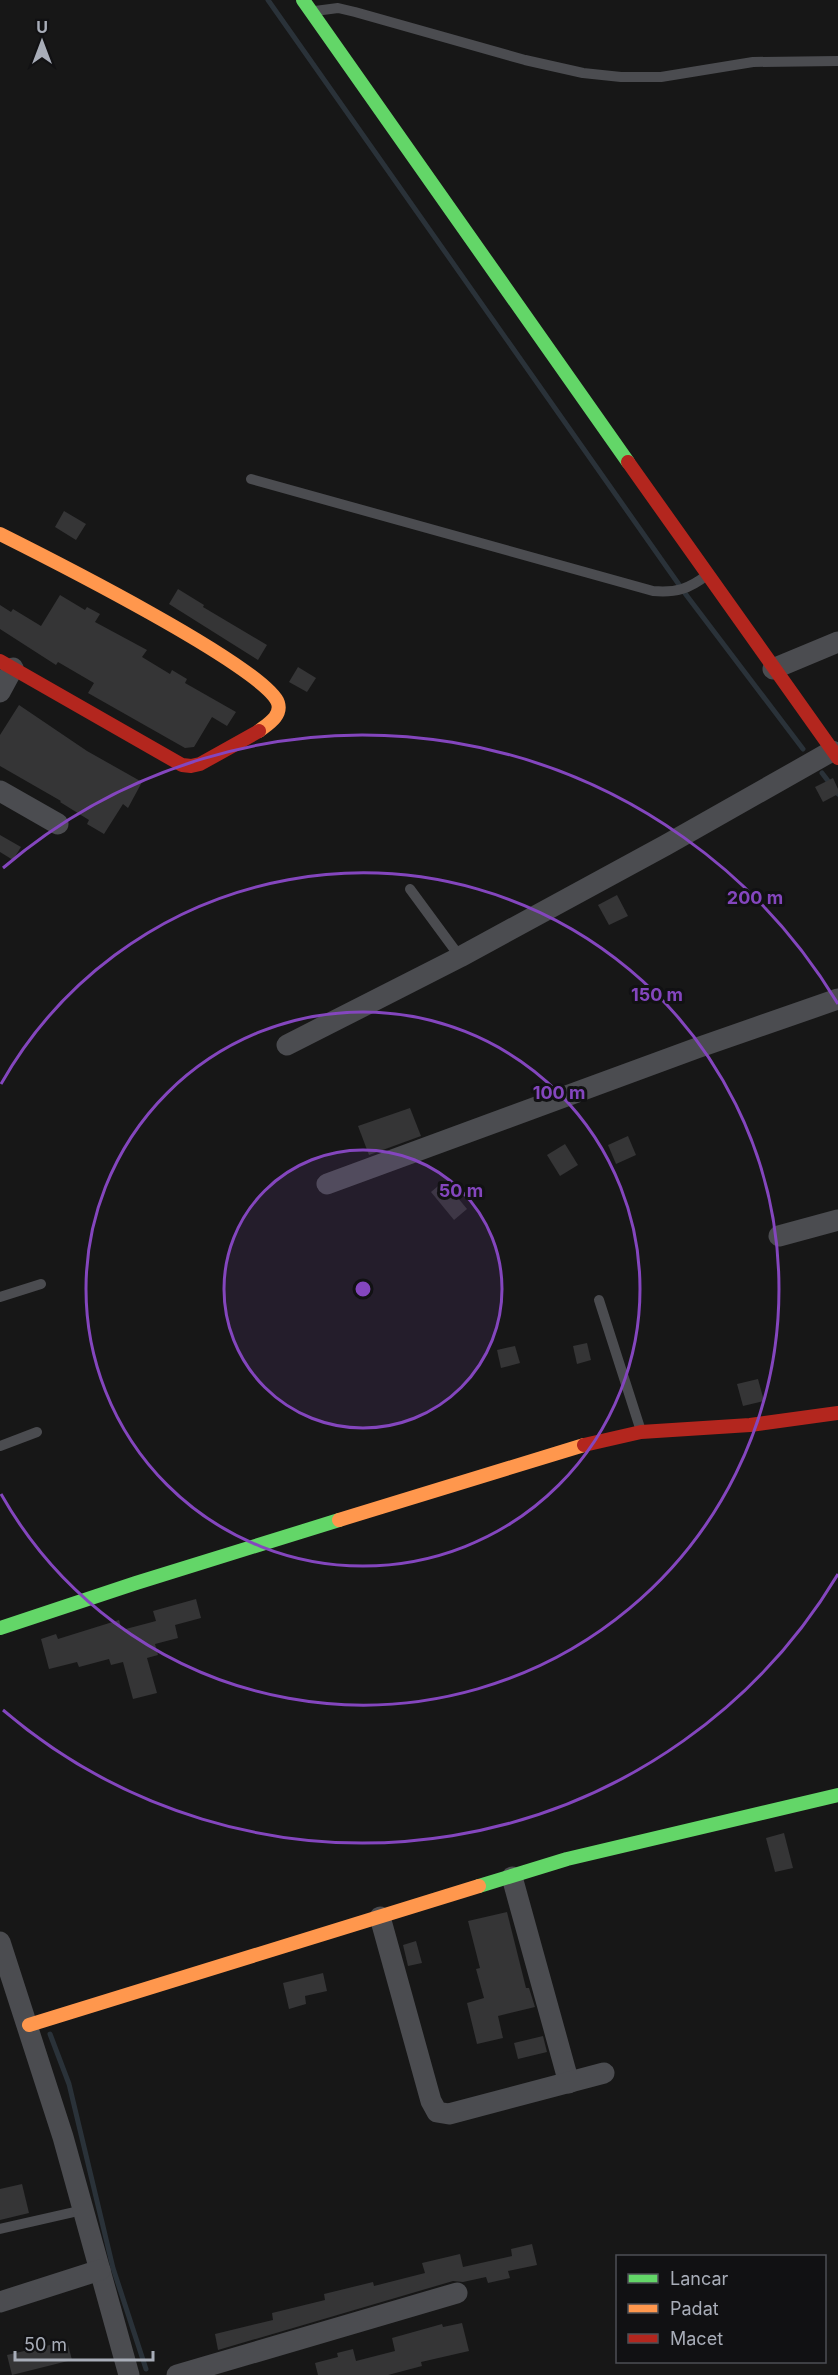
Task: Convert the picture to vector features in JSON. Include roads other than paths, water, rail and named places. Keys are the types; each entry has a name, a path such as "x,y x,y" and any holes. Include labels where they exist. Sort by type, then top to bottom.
{"street":[{"path":"287,1045 460,957 822,759 773,669 303,0"},
{"path":"0,534 60,563 236,664 274,692 278,701 278,710 276,716 261,729 202,763 185,766 175,764 6,664 0,692"},
{"path":"773,669 838,642"},
{"path":"0,791 58,824"},
{"path":"327,1184 838,999"},
{"path":"779,1236 838,1220"},
{"path":"0,1628 147,1579 520,1462 586,1444 641,1432 750,1425 838,1413"},
{"path":"28,2025 567,1859 838,1795"},
{"path":"512,1876 569,2083"},
{"path":"380,1917 431,2101 437,2112 449,2114 604,2073"},
{"path":"0,1941 28,2025 83,2210 129,2375"},
{"path":"0,2302 99,2270"},
{"path":"177,2375 457,2294"}],"lane":[{"path":"311,12 338,8 525,60 583,73 661,76 753,62 838,61"},
{"path":"251,479 654,591 673,593 686,589 707,575"},
{"path":"410,889 460,957"},
{"path":"0,1297 41,1284"},
{"path":"599,1300 641,1432"},
{"path":"0,1446 37,1432"},
{"path":"0,2229 83,2210"}],"waterway":[{"path":"268,0 687,596 803,749"},
{"path":"822,773 838,794"},
{"path":"50,2034 69,2084 113,2268 146,2369"}]}
